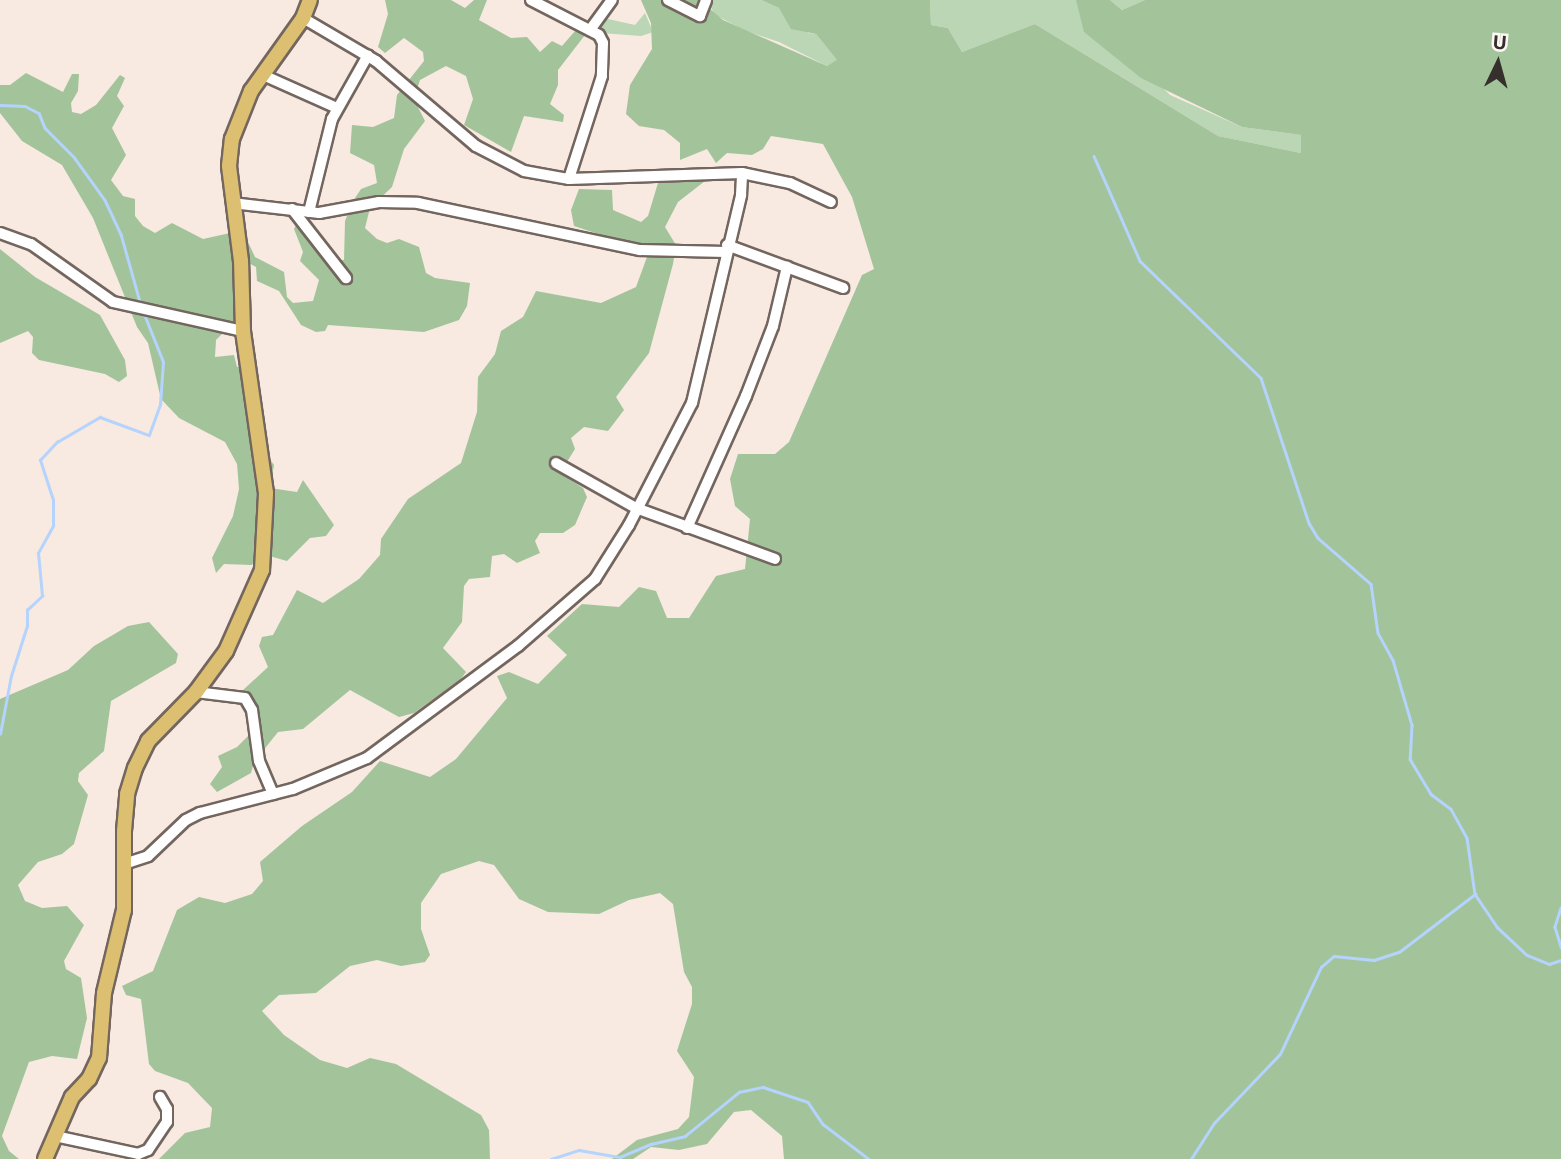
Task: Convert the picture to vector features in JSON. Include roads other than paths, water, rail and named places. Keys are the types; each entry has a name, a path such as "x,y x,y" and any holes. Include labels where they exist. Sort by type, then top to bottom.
{"main road":[{"path":"45,1159 72,1097 89,1079 99,1058 104,993 124,910 127,794 135,768 148,741 196,692 243,622 262,570 266,493 243,331 242,261 232,203 232,139 263,75 303,18 310,0"}],"street":[{"path":"531,0 602,38 604,60 569,179"},
{"path":"590,30 612,0"},
{"path":"668,0 699,16 706,0"},
{"path":"303,18 368,55 475,146 523,171 569,179 742,173 790,184 831,202"},
{"path":"309,212 337,108 368,55"},
{"path":"263,75 337,108"},
{"path":"124,864 148,856 186,820 200,813 273,794 367,758 518,646 595,579 692,402 742,173"},
{"path":"232,203 309,212 379,202 418,203 640,250 727,249 843,288"},
{"path":"292,209 346,278"},
{"path":"0,233 30,244 113,302 243,331"},
{"path":"687,528 773,326 787,267"},
{"path":"556,463 636,508 775,559"},
{"path":"196,692 246,698 252,710 259,761 273,794"},
{"path":"55,1136 138,1154 148,1150 167,1122 167,1109 160,1097"}],"waterway":[{"path":"0,105 25,106 39,113 45,128 74,157 105,200 121,234 141,305"},
{"path":"1094,156 1140,261 1261,378 1309,523 1318,538 1371,584 1378,633 1393,660 1412,725 1410,759 1431,794 1451,809 1467,838 1475,894"},
{"path":"0,734 11,676 27,626 27,610 42,596 38,553 53,526 53,500 40,460 57,442 100,417 149,435 160,404 163,362 143,312"},
{"path":"1191,1159 1214,1123 1280,1054 1321,967 1334,956 1374,960 1399,952 1475,894 1497,927 1527,955 1549,964 1561,960"},
{"path":"1561,908 1555,927 1561,947"},
{"path":"551,1159 579,1150 620,1157 651,1144 685,1136 739,1092 763,1087 808,1102 823,1124 869,1159"}]}
